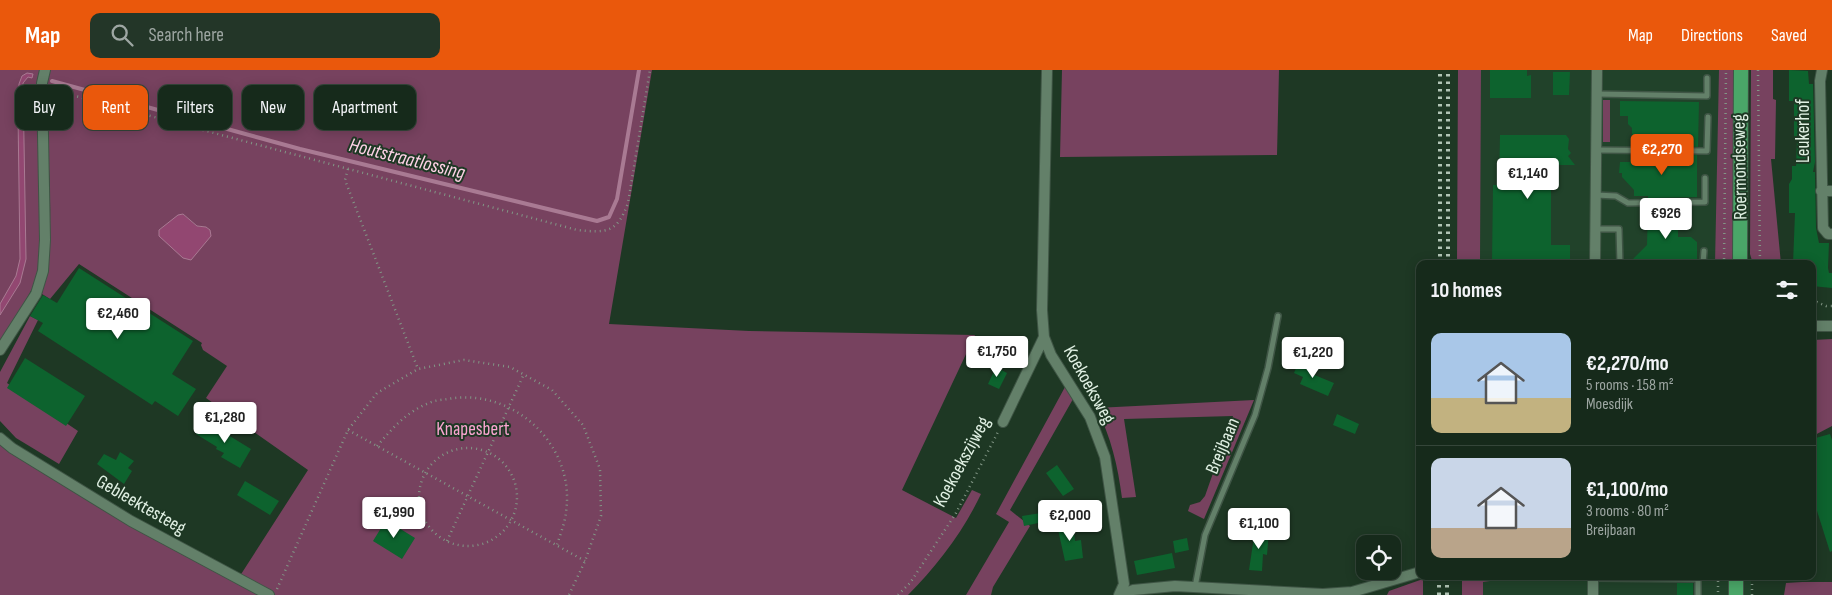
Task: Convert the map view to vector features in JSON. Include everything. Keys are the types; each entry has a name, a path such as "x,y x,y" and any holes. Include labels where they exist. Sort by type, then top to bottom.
{"main road":[{"name":"Roermondseweg","path":"1741,260 1742,70"},
{"path":"1736,580 1736,595"}],"street":[{"path":"0,350 36,294 43,271 45,240 42,83 45,70"},
{"name":"Koekoeksweg","path":"1047,70 1042,310 1044,337 1051,355 1090,417 1105,457 1124,584 1120,595"},
{"path":"1595,260 1597,70"},
{"name":"Leukerhof","path":"1822,70 1821,191 1823,228 1828,234 1832,234"},
{"path":"1821,191 1832,191"},
{"path":"1816,326 1832,326"},
{"name":"Koekoekszijweg","path":"1003,422 1044,337"},
{"name":"Gebleektesteeg","path":"0,438 12,448 131,521 269,595"},
{"path":"1120,595 1133,590 1175,586 1323,594 1352,592 1416,573"},
{"path":"1593,580 1593,595"}],"lane":[{"path":"1597,94 1707,96 1707,78"},
{"path":"1596,150 1707,151 1708,117"},
{"path":"1596,195 1616,196 1628,203 1704,202 1705,178"},
{"path":"1596,229 1619,229 1620,260"},
{"path":"1703,260 1704,251"},
{"name":"Breijbaan","path":"1195,587 1205,535 1255,415 1268,368 1278,316"},
{"path":"1698,580 1698,595"}],"path":[{"path":"42,83 57,93 577,230 593,232 609,230 622,220 628,203 650,70"},
{"name":"Roermondseweg","path":"1724,260 1726,70"},
{"name":"Roermondseweg","path":"1758,70 1760,260"},
{"path":"348,170 345,180 418,369"},
{"path":"1816,302 1826,306 1832,306"},
{"path":"274,595 348,430 377,393 418,369 464,360 510,367 524,374 552,390 583,425 600,469 600,516 586,561 569,595"},
{"path":"447,541 524,374"},
{"path":"377,446 400,420 430,402 464,396 498,402 509,407 529,419 552,445 565,477 566,512 557,545"},
{"name":"Koekoekszijweg","path":"898,595 910,583 956,513 1003,422"},
{"path":"348,430 586,561"},
{"path":"462,447 478,448 488,452 505,463 513,476 517,491 517,506 512,520 501,534 486,544 469,547 447,541 436,535 425,522 419,506 419,489 425,472 434,460 447,452 462,447"},
{"path":"1718,580 1718,595"},
{"path":"1752,580 1752,595"}],"shaded area":[{"path":"1476,70 1743,70 1747,260 1474,260"},
{"path":"27,73 33,74 32,78 28,77 23,85 19,85 22,76"},
{"path":"18,130 24,130 26,259 20,283 0,315 0,304 16,276 20,259"},
{"path":"183,214 197,226 206,227 210,230 211,236 191,260 183,258 159,236 159,230 178,215"},
{"path":"1470,580 1751,580 1751,595 1470,595"}],"green space":[{"path":"0,70 41,70 41,85 15,85 15,130 41,130 41,244 38,271 32,289 0,345"},
{"name":"Knapesbert","path":"48,70 652,70 609,324 749,331 975,335 902,490 956,518 972,490 981,494 949,548 908,595 0,595 0,443 236,582 308,470 206,398 227,366 203,350 202,343 79,264 50,299 42,294 47,269 49,243 47,130 73,130 73,85 46,85","holes":["183,214 197,226 206,227 210,230 159,230"]},
{"path":"1062,70 1279,70 1277,155 1060,157"},
{"path":"1458,70 1481,70 1480,260 1457,260"},
{"path":"1719,70 1735,70 1733,260 1715,260"},
{"path":"1751,70 1773,70 1773,99 1776,100 1775,159 1771,159 1781,260 1752,260 1750,254"},
{"path":"1603,100 1610,100 1610,142 1603,142"},
{"path":"30,316 38,320 7,383 78,431 59,464 16,438 0,421 0,372"},
{"path":"1832,339 1832,426 1816,434 1816,340"},
{"path":"1065,387 1073,399 1010,510 1030,526 993,587 991,595 966,595 1009,522 996,514"},
{"path":"1254,400 1204,519 1188,511 1190,505 1200,502 1205,496 1233,416 1124,419 1136,497 1122,498 1113,452 1096,408"},
{"path":"1423,580 1423,595 1387,595 1389,591"},
{"path":"1462,580 1497,580 1483,582 1483,595 1462,595"},
{"path":"1832,582 1832,595 1784,595 1786,583"}],"building":[{"path":"1490,70 1527,70 1527,76 1531,75 1531,98 1490,98"},
{"path":"1789,70 1808,71 1809,84 1813,84 1815,162 1813,172 1815,172 1816,228 1819,243 1829,243 1828,268 1829,273 1832,273 1832,288 1816,286 1816,260 1793,260 1795,213 1789,213 1789,184 1792,179 1792,166 1796,166 1797,140 1794,140 1794,101 1789,101"},
{"path":"1553,72 1570,72 1569,95 1553,95"},
{"path":"1620,101 1699,102 1698,147 1632,146 1632,128 1628,124 1628,116 1620,116"},
{"path":"1500,135 1566,135 1569,139 1568,149 1571,153 1568,156 1575,165 1558,165 1558,177 1551,177 1551,245 1570,245 1570,260 1492,260 1493,185 1499,185"},
{"path":"1632,155 1697,155 1697,197 1648,198 1648,196 1634,196 1634,190 1622,177 1622,173 1619,173 1620,162 1630,162"},
{"path":"1648,207 1678,207 1678,237 1691,237 1697,242 1697,260 1632,260 1647,245"},
{"path":"79,268 193,341 172,374 196,389 178,416 155,401 152,405 38,331 43,323 30,316 43,295 57,303"},
{"path":"1325,343 1335,348 1331,358 1320,354"},
{"path":"25,358 85,396 66,426 7,388"},
{"path":"1299,361 1315,367 1312,374 1334,383 1328,396 1300,384 1303,377 1294,373"},
{"path":"996,367 1007,373 999,389 988,384"},
{"path":"1337,414 1359,424 1355,434 1333,425"},
{"path":"205,421 251,449 240,468 221,457 224,453 196,434"},
{"path":"1830,434 1832,440 1832,551 1830,552 1816,508 1816,438"},
{"path":"120,452 134,461 128,468 132,471 124,484 97,464 104,454 116,460"},
{"path":"1057,465 1074,489 1063,496 1046,473"},
{"path":"245,481 279,501 270,515 237,495"},
{"path":"1041,513 1043,522 1024,526 1022,516"},
{"path":"386,520 415,538 402,559 373,541"},
{"path":"1073,522 1075,541 1081,540 1083,558 1065,561 1057,525"},
{"path":"1255,530 1269,531 1267,555 1263,554 1262,571 1249,570"},
{"path":"1187,538 1189,550 1175,553 1173,541"},
{"path":"1172,553 1175,568 1137,575 1134,561"},
{"path":"1677,583 1693,583 1693,595 1677,595"}],"waterway":[{"name":"Houtstraatlossing","path":"52,81 300,149 597,221 609,217 617,199 639,70"}],"railway":[{"path":"1440,70 1440,260"},
{"path":"1448,70 1448,260"},
{"path":"1439,580 1439,595"},
{"path":"1447,580 1447,595"}]}
